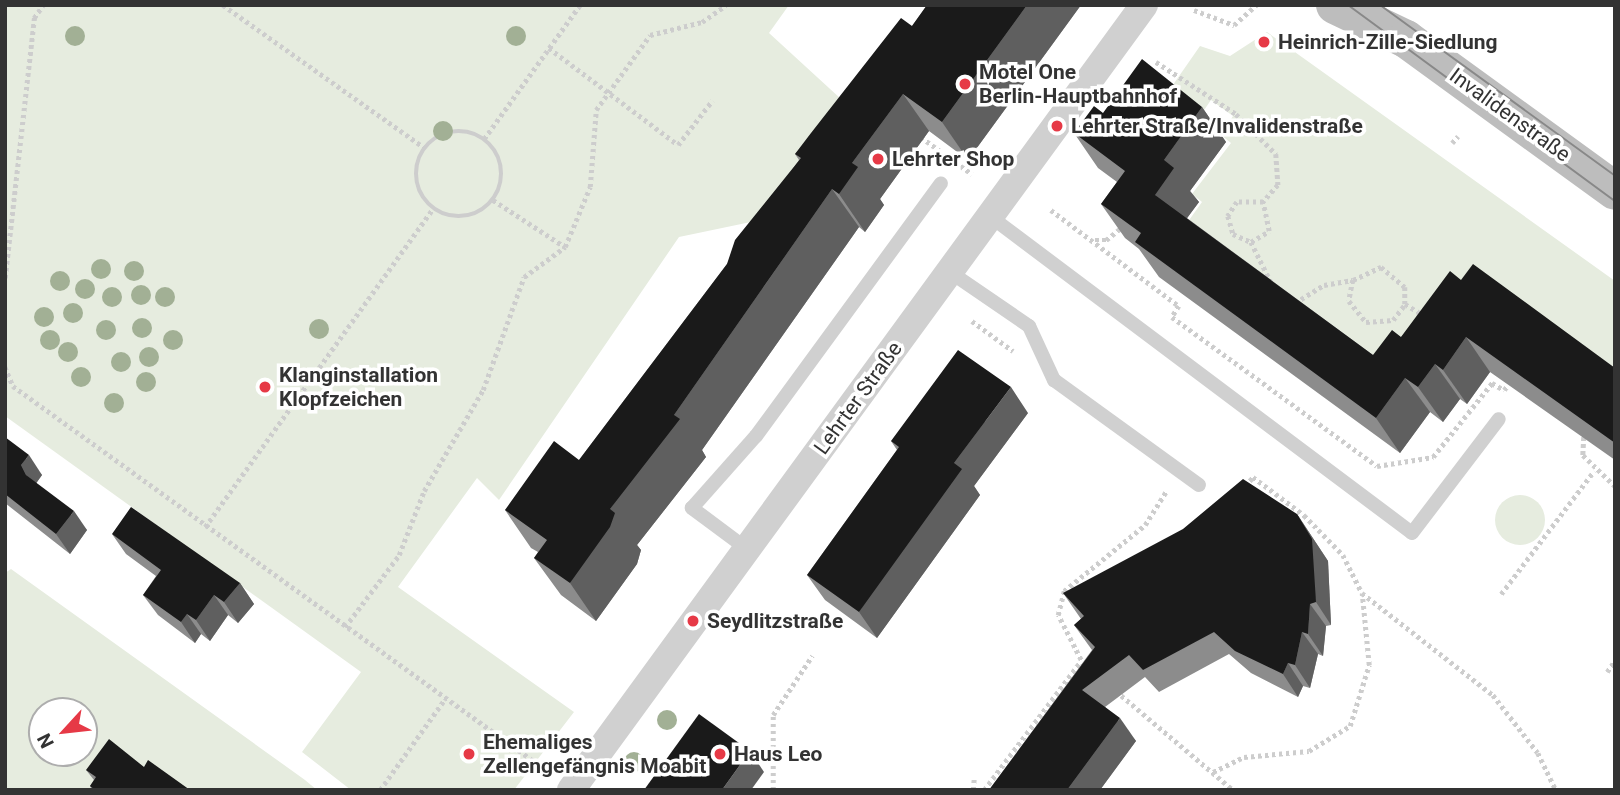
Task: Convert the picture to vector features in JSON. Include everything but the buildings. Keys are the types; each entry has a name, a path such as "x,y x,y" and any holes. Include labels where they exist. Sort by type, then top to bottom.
{"main road":[{"name":"Invalidenstraße","path":"1335,5 1406,38 1615,191"},
{"name":"Invalidenstraße","path":"1377,5 1406,38"}],"street":[{"name":"Lehrter Straße","path":"571,790 1144,5"}],"lane":[{"path":"747,549 692,509 756,436 941,183"},
{"path":"991,217 1412,533 1499,419"},
{"path":"950,272 1029,326 1054,380 1199,485"}],"path":[{"path":"5,278 34,18 43,5"},
{"path":"173,5 197,5"},
{"path":"223,5 425,148"},
{"path":"484,139 580,5"},
{"path":"345,627 399,555 424,491 483,390 524,277 565,247 590,187 596,110 650,35 702,22 726,5"},
{"path":"1194,10 1234,25 1256,5"},
{"path":"549,48 678,145 712,101"},
{"path":"1156,62 1236,114 1276,154 1281,173 1263,202"},
{"path":"908,127 972,174"},
{"path":"454,132 484,139 502,172 493,200 468,216 433,209 416,178 425,148 454,132"},
{"path":"1452,143 1458,136"},
{"path":"1251,242 1269,231 1270,210 1263,202 1244,198 1228,216 1233,234 1251,242 1278,290"},
{"path":"493,200 565,247"},
{"path":"205,527 433,209"},
{"path":"1051,210 1095,240 1180,306 1172,317 1377,466 1433,457 1492,383 1504,390 1508,385"},
{"path":"1095,240 1116,235 1132,214"},
{"path":"1292,305 1324,285 1353,280 1381,267 1396,274 1405,303 1432,327"},
{"path":"1353,280 1349,301 1366,322 1393,320 1405,303"},
{"path":"1284,295 1292,305 1293,313"},
{"path":"5,367 13,386 205,527 539,765"},
{"path":"1584,436 1583,455 1594,471 1615,486"},
{"path":"1089,670 1080,662 1058,615 1064,592 1145,525 1180,470"},
{"path":"1501,594 1594,471"},
{"path":"1199,485 1229,505 1253,477 1304,515 1343,555 1362,593 1369,665 1350,726 1309,751 1244,757 1213,772"},
{"path":"1362,593 1493,695 1538,752 1556,790"},
{"path":"773,790 773,715 812,656"},
{"path":"1607,672 1615,660"},
{"path":"984,790 1080,662"},
{"path":"1107,684 1233,790"},
{"path":"380,790 445,699"},
{"path":"973,790 974,779"}],"shaded area":[{"path":"5,5 789,5 769,33 853,110 780,216 679,237 499,500 477,478 398,587 574,712 514,790 351,790 302,752 361,672 5,416"},
{"path":"1267,32 1615,281 1615,383 1554,340 1397,385 1182,230 1202,202 1192,194 1231,143 1221,135 1233,116 1211,100 1200,116 1168,92 1200,46 1230,56"},
{"path":"1520,495 1538,502 1545,520 1538,538 1520,545 1502,538 1495,520 1502,502"},
{"path":"11,569 317,790 5,790 5,573"}],"tram line":[{"path":"1348,5 1615,201"},
{"path":"1380,5 1615,176"}],"place":[{"name":"Heinrich-Zille-Siedlung","path":"1264,42"},
{"name":"Motel One Berlin-Hauptbahnhof","path":"965,84"},
{"name":"Lehrter Straße/Invalidenstraße","path":"1057,126"},
{"name":"Lehrter Shop","path":"878,159"},
{"name":"Klanginstallation Klopfzeichen","path":"265,387"},
{"name":"Seydlitzstraße","path":"693,621"},
{"name":"Ehemaliges Zellengefängnis Moabit","path":"469,754"},
{"name":"Haus Leo","path":"720,754"}]}
